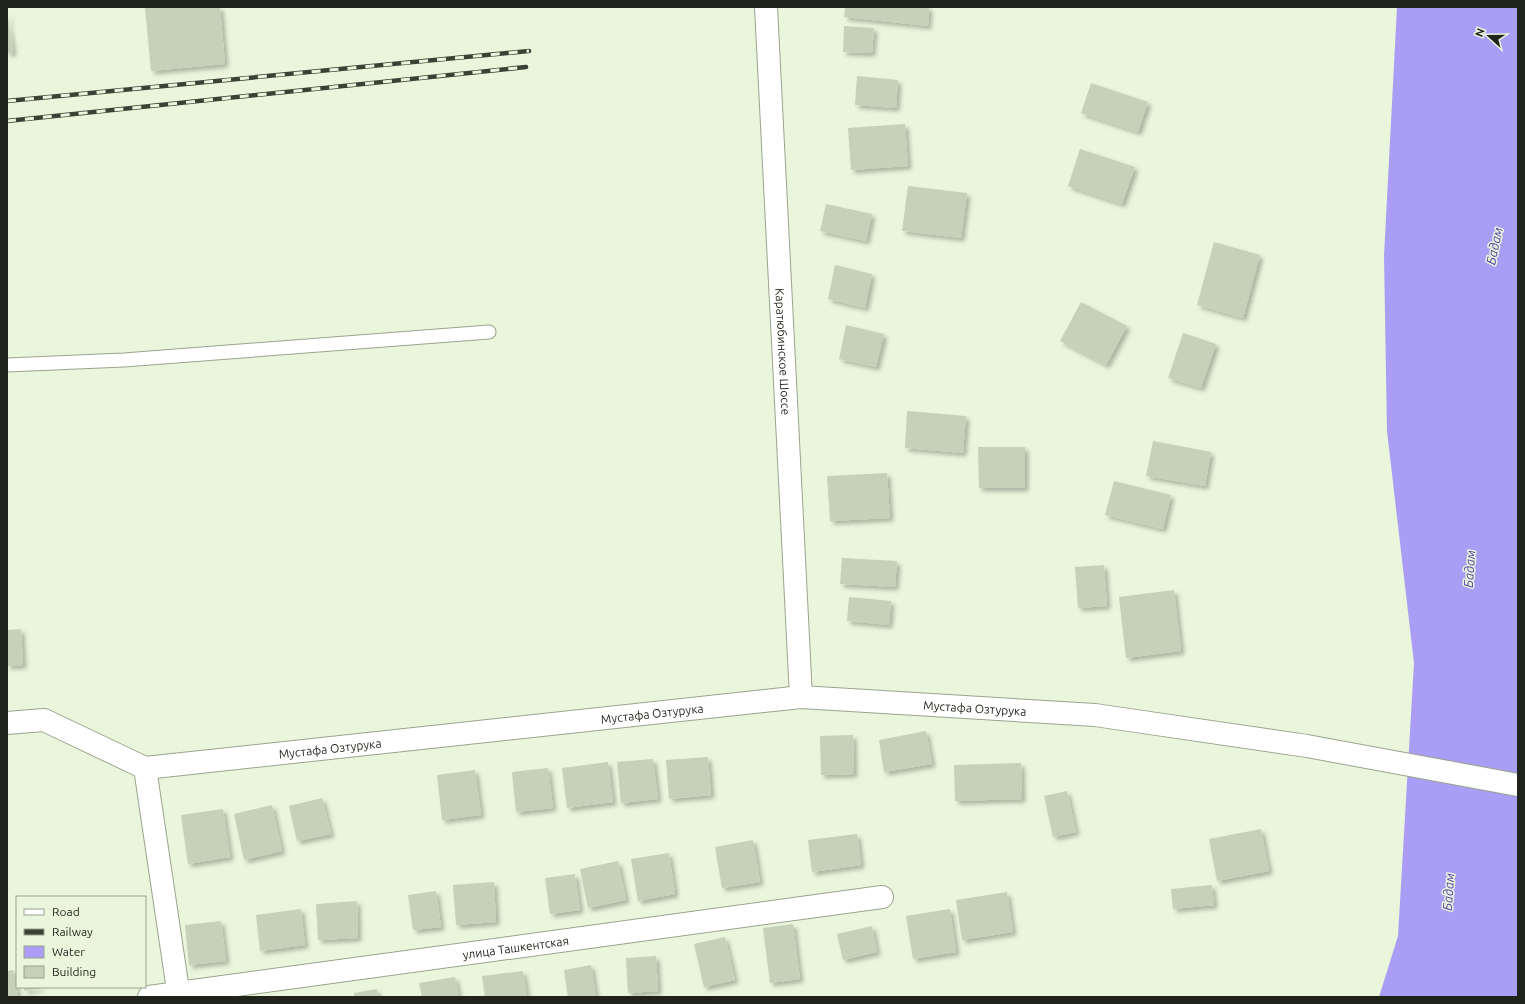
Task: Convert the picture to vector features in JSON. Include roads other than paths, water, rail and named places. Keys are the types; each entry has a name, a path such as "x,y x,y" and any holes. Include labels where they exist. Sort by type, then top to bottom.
{"street":[{"name":"Каратюбинское Шоссе","path":"766,7 801,697"},
{"name":"Мустафа Озтурука","path":"145,768 801,697 1095,715 1307,746 1518,785"},
{"path":"7,723 44,720 145,768 178,995"},
{"name":"улица Ташкентская","path":"148,997 178,995 882,897"}],"lane":[{"path":"7,365 124,360 489,332"}],"water":[{"name":"Бадам","path":"1397,7 1518,7 1518,997 1379,997 1398,936 1414,663 1387,431 1384,256"}],"railway":[{"path":"7,101 529,51"},
{"path":"7,121 526,67"}]}
